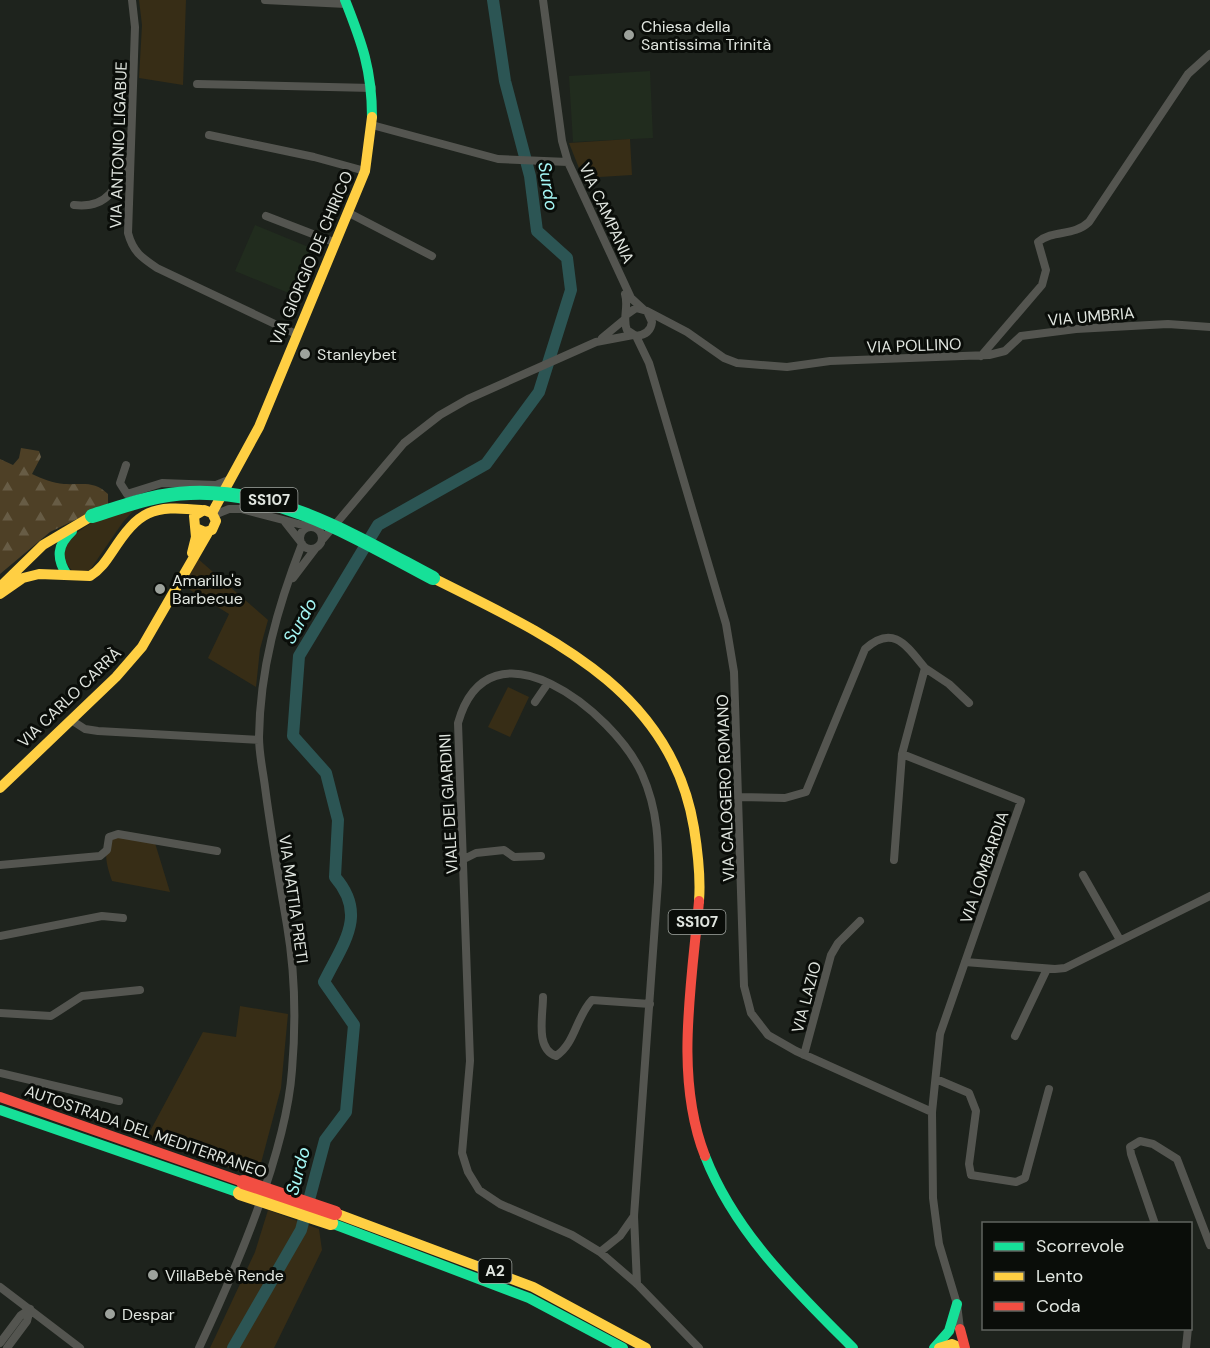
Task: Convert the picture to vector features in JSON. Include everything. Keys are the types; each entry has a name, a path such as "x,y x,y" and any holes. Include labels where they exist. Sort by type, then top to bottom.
{"main road":[{"name":"VIA GIORGIO DE CHIRICO","path":"206,519 228,486 259,427 365,171 372,125 372,88 366,54 346,2"},
{"name":"SS107","path":"0,588 24,560 44,544 92,516 132,502 184,492 245,495 297,510 563,645 605,674 645,715 672,756 691,808 700,867 688,1056 690,1099 703,1153 718,1187 738,1222 852,1346"},
{"path":"0,594 25,576 39,572 80,578 90,576 102,567 136,517 155,507 172,507 206,519"},
{"path":"67,575 58,559 60,544 92,516"},
{"name":"VIA CARLO CARRÀ","path":"0,788 116,678 142,647 190,561 206,519"},
{"name":"AUTOSTRADA DEL MEDITERRANEO","path":"0,1097 242,1187"},
{"name":"AUTOSTRADA DEL MEDITERRANEO","path":"0,1110 242,1187 533,1287 646,1348"},
{"name":"AUTOSTRADA DEL MEDITERRANEO","path":"333,1218 529,1298 623,1348"},
{"path":"939,1347 954,1338 957,1304"},
{"path":"954,1330 963,1348"},
{"path":"939,1347 952,1344 963,1348"}],"street":[{"name":"VIA ANTONIO LIGABUE","path":"132,0 135,50 128,233 132,246 140,257 296,334"},
{"path":"265,0 346,2"},
{"name":"VIA CAMPANIA","path":"543,0 559,125 568,162 631,298 645,310"},
{"name":"VIA POLLINO","path":"645,310 672,323 715,353 737,363 787,367 830,361 981,356 1042,285 1046,270 1038,242 1048,234 1076,232 1089,222 1188,74 1210,54"},
{"path":"197,84 372,88"},
{"path":"372,125 498,159 568,162"},
{"path":"209,135 314,157 365,171"},
{"path":"75,205 86,207 100,203 114,192 130,148"},
{"path":"349,213 432,256"},
{"path":"266,216 336,243"},
{"name":"VIA CAMPANIA","path":"620,275 627,300 625,317"},
{"path":"596,342 632,310 645,310 651,318 649,363"},
{"path":"625,317 625,326 634,335 649,363"},
{"path":"319,530 348,509 404,443 468,399 596,342 649,331 658,324 672,323"},
{"name":"VIA UMBRIA","path":"981,356 1005,351 1021,336 1076,329 1168,324 1210,327"},
{"name":"VIA CALOGERO ROMANO","path":"649,363 726,624 734,672 744,986 751,1013 768,1035 804,1055 933,1112"},
{"path":"126,465 120,483 127,494 162,483 228,486 241,509"},
{"path":"206,519 241,509 319,530 323,539"},
{"name":"VIA MATTIA PRETI","path":"286,586 348,509"},
{"path":"285,522 301,543 308,549 315,549"},
{"name":"VIA MATTIA PRETI","path":"200,1348 225,1293 260,1197 281,1129 292,1072 294,1009 288,928 277,873 259,740 261,684 266,653 303,531 310,527"},
{"path":"739,797 785,798 806,792 865,649 877,638 889,636 904,643 925,668 949,684 969,703"},
{"path":"894,860 902,754 925,668"},
{"name":"VIALE DEI GIARDINI","path":"637,1284 634,1216 658,871 659,836 654,806 642,773 622,742 595,712 548,683 532,676 503,672 480,684 464,702 458,723 470,1061 462,1153 468,1172 479,1190 500,1204 572,1235 600,1252 637,1284 699,1348"},
{"path":"535,702 548,683"},
{"path":"71,720 85,729 98,731 259,740"},
{"name":"VIA LOMBARDIA","path":"902,754 1021,801 965,962"},
{"path":"0,865 100,856 107,850 109,837 118,834 217,851"},
{"path":"464,859 476,853 504,850 514,857 541,856"},
{"path":"1083,875 1120,940"},
{"path":"957,1304 939,1244 933,1198 933,1112 940,1034 965,962 1047,969 1065,968 1210,896"},
{"path":"0,936 102,916 123,918"},
{"name":"VIA LAZIO","path":"804,1055 831,955 838,943 860,921"},
{"path":"1015,1036 1047,969"},
{"path":"0,1013 51,1016 82,996 140,990"},
{"path":"543,997 543,1045 548,1053 556,1056 565,1050 581,1012 592,1000 650,1004"},
{"path":"0,1073 119,1101"},
{"path":"936,1079 969,1093 976,1111 969,1164 971,1175 1016,1182 1025,1178 1049,1089"},
{"path":"1154,1222 1130,1148 1136,1142 1146,1142 1177,1159 1210,1245"},
{"path":"600,1252 620,1236 634,1216"},
{"path":"0,1287 80,1348"},
{"path":"0,1343 21,1315 30,1309"},
{"path":"7,1348 27,1321 30,1309"},
{"path":"1186,1348 1188,1330"}],"shaded area":[{"path":"139,0 186,0 183,85 139,78 142,25"},
{"path":"650,71 653,138 573,142 569,76"},
{"path":"630,139 632,175 583,178 569,143"},
{"path":"255,225 311,248 291,294 235,271"},
{"path":"136,508 123,522 90,570 74,573 62,558 68,539 92,522"},
{"path":"197,558 268,620 260,649 256,687 208,658 229,614 182,585"},
{"path":"508,687 529,697 510,737 488,727"},
{"path":"114,836 155,843 170,892 112,881 106,852"},
{"path":"240,1006 288,1014 281,1088 257,1178 147,1137 203,1032 236,1037"},
{"path":"268,1210 319,1229 322,1250 274,1348 210,1348 255,1252"}],"green space":[{"path":"21,448 39,451 41,457 32,474 56,483 88,484 98,487 108,494 108,504 50,532 0,574 0,459 13,465 19,458"}],"waterway":[{"name":"Surdo","path":"233,1348 301,1230 325,1140 346,1112 354,1025 324,982 345,942 351,917 350,904 345,891 335,877 338,820 326,773 293,736 299,656 378,525 486,464 539,392 571,290 567,258 537,231 530,176 505,81 493,0"}],"traffic: fast":[{"path":"345,0 365,57 372,100 372,117"},
{"path":"92,516 140,501 177,494 223,494 255,499 286,508 346,532 433,578"},
{"path":"67,575 61,563 60,552 63,541 72,531"},
{"path":"0,1110 240,1193"},
{"path":"705,1156 718,1184 750,1236 789,1283 853,1348"},
{"path":"331,1223 529,1298 623,1348"},
{"path":"934,1348 949,1331 957,1304"}],"traffic: slow":[{"path":"212,513 259,427 365,171 372,117"},
{"path":"0,594 23,578 39,574 90,576 102,565 130,527 148,513 170,509 201,510"},
{"path":"192,553 196,537 194,516 204,510 212,513 216,521 212,530 205,532 196,528"},
{"path":"2,585 43,545 92,516"},
{"path":"0,788 116,677 142,647 209,531"},
{"path":"433,578 518,621 559,645 597,672 631,702 659,738 681,779 694,828 698,855 699,901"},
{"path":"240,1193 331,1223"},
{"path":"335,1213 533,1287 646,1348"},
{"path":"939,1348 952,1344 961,1348"}],"traffic: jam":[{"path":"699,901 690,997 688,1062 690,1094 705,1156"},
{"path":"0,1097 243,1182"},
{"path":"243,1182 335,1213"},
{"path":"960,1329 965,1348"}],"place":[{"name":"Chiesa della Santissima Trinità","path":"629,35"},
{"name":"Stanleybet","path":"305,354"},
{"name":"Amarillo's Barbecue","path":"160,589"},
{"name":"VillaBebè Rende","path":"153,1275"},
{"name":"Despar","path":"110,1314"}]}
